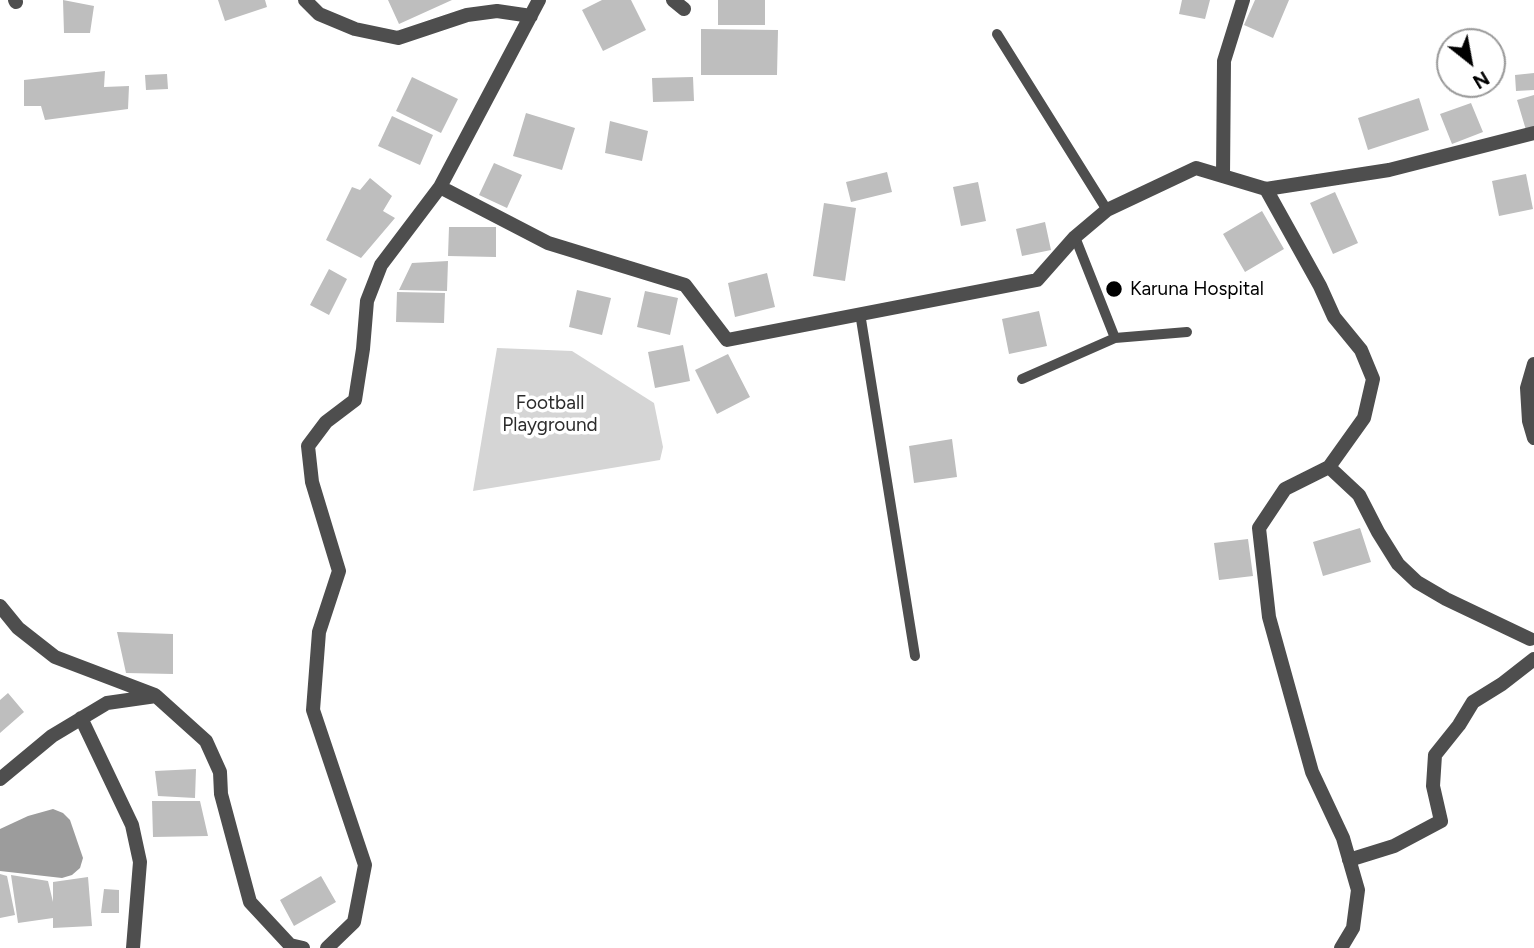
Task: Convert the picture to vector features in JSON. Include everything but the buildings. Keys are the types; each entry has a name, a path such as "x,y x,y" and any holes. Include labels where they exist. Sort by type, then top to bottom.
{"street":[{"path":"305,0 319,13 355,29 398,38 467,15 497,11 531,16"},
{"path":"327,948 354,922 365,865 313,710 319,632 340,571 312,482 308,446 326,422 355,400 367,301 381,265 440,187 539,0"},
{"path":"1223,176 1224,61 1243,0"},
{"path":"440,187 548,243 685,285 727,340 1037,280 1074,237 1107,210 1196,168 1266,189 1389,170 1534,133"},
{"path":"1266,189 1320,286 1334,317 1361,350 1373,379 1364,418 1329,467 1285,489 1259,528 1269,617 1312,772 1343,838 1358,890 1353,928 1341,948"},
{"path":"1534,365 1527,388 1529,421 1534,438"},
{"path":"1329,467 1359,495 1398,564 1417,582 1446,599 1533,638"},
{"path":"0,606 18,628 55,657 156,696 206,741 220,772 221,794 250,902 290,945 303,948"},
{"path":"1349,860 1394,846 1441,821 1433,786 1435,755 1473,702 1534,659"},
{"path":"0,779 52,736 107,703 156,696"},
{"path":"81,718 116,789 135,838 140,862 133,948"}],"lane":[{"path":"997,34 1107,210"},
{"path":"1074,237 1115,338"},
{"path":"860,313 915,656"},
{"path":"1022,379 1115,338 1187,332"}],"green space":[{"name":"Football Playground","path":"497,348 572,351 654,403 663,447 660,460 473,491"}],"shaded area":[{"path":"53,809 70,820 83,858 80,868 72,875 62,878 0,871 0,829 28,816"}],"place":[{"name":"Karuna Hospital","path":"1114,289"}]}
